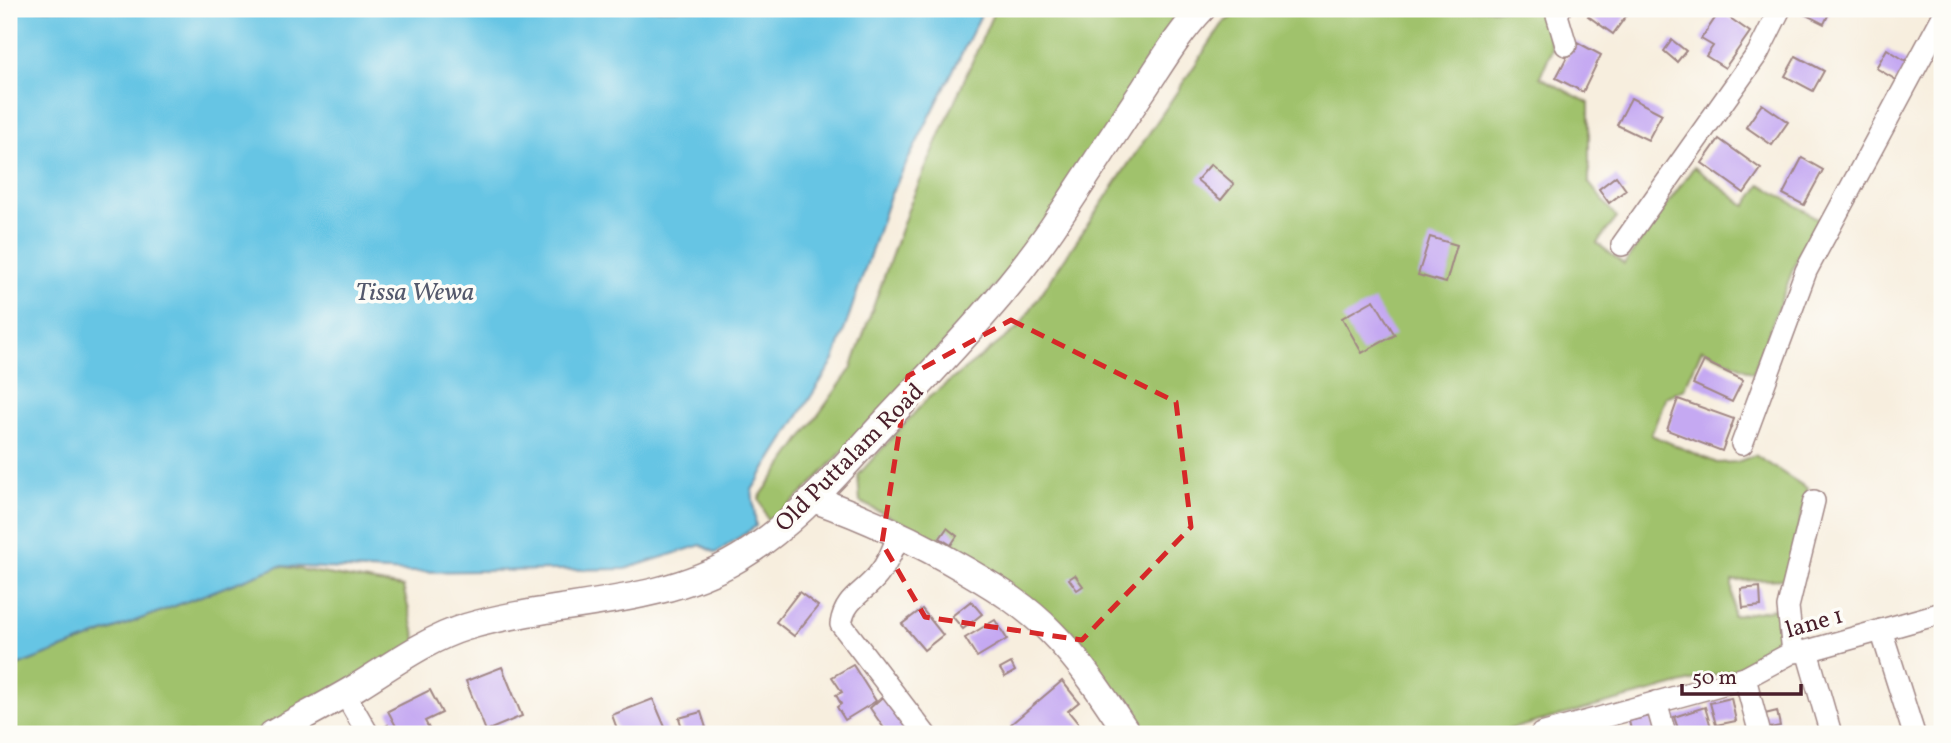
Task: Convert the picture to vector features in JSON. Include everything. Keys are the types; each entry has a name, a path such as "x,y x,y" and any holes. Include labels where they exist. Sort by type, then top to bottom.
{"main road":[{"name":"Old Puttalam Road","path":"272,734 448,633 532,614 631,597 690,582 739,558 766,540 813,499 996,300 1051,229 1175,43 1202,9"},
{"path":"813,499 899,534 949,560 1019,604 1040,622 1081,666 1129,734"}],"street":[{"path":"1560,9 1557,15 1566,45"},
{"path":"1622,245 1758,53 1780,9"},
{"path":"1742,444 1806,271 1942,18"},
{"path":"1814,501 1788,607 1800,652 1830,734"},
{"path":"899,534 887,563 876,579 843,610 841,624 925,734"},
{"name":"lane 1","path":"1541,734 1585,728 1656,702 1745,678 1800,652 1942,613"},
{"path":"1881,630 1914,734"},
{"path":"1745,678 1760,734"},
{"path":"345,694 368,734"},
{"path":"1656,702 1665,734"}],"highlighted area":[{"path":"1011,320 1176,402 1191,527 1082,640 925,617 882,543 908,376"}],"green space":[{"path":"995,9 1189,9 1034,242 936,353 807,489 769,523 759,498 851,369 910,204"},
{"path":"1245,9 1541,9 1552,49 1540,77 1589,103 1589,183 1617,218 1597,243 1624,264 1694,167 1746,206 1761,184 1820,220 1797,259 1753,373 1702,349 1684,389 1666,397 1651,435 1717,463 1737,462 1755,455 1808,489 1786,579 1732,581 1733,616 1780,608 1786,656 1492,734 1143,734 1107,680 909,526 860,502 858,475 928,398 1018,328 1224,22"},
{"path":"280,566 403,587 417,642 339,689 251,734 9,734 9,669"}],"water":[{"name":"Tissa Wewa","path":"9,9 984,9 890,196 834,360 752,490 756,526 716,553 701,545 625,569 411,572 280,566 9,669"}],"building":[{"path":"1594,9 1625,9 1629,12 1613,34 1588,16"},
{"path":"1831,9 1824,24 1798,11"},
{"path":"1720,11 1750,32 1725,68 1706,56 1713,46 1701,39"},
{"path":"1672,40 1686,51 1677,62 1664,51"},
{"path":"1575,41 1601,55 1583,92 1556,78"},
{"path":"1887,49 1909,63 1898,81 1876,68"},
{"path":"1796,56 1824,71 1813,91 1785,76"},
{"path":"1631,98 1662,114 1648,140 1617,125"},
{"path":"1762,104 1788,122 1772,145 1746,127"},
{"path":"1719,139 1761,169 1744,193 1702,163"},
{"path":"1802,158 1823,170 1804,205 1783,194"},
{"path":"1211,164 1234,184 1221,200 1197,180"},
{"path":"1616,176 1626,190 1609,203 1599,189"},
{"path":"1430,237 1457,245 1446,283 1418,275"},
{"path":"1374,300 1395,335 1362,353 1342,318"},
{"path":"1704,361 1743,380 1732,402 1693,384"},
{"path":"1678,399 1734,419 1722,451 1667,430"},
{"path":"947,528 957,536 951,545 940,538"},
{"path":"1075,575 1083,586 1077,590 1069,579"},
{"path":"1760,587 1761,606 1743,608 1741,589"},
{"path":"799,592 818,606 794,636 776,622"},
{"path":"971,601 982,614 963,629 952,616"},
{"path":"922,609 943,635 924,650 902,624"},
{"path":"995,620 1007,639 977,657 965,638"},
{"path":"1011,663 1015,671 1005,677 1000,669"},
{"path":"853,665 876,701 845,720 837,707 841,704 836,695 842,692 832,677"},
{"path":"502,667 522,716 486,731 466,681"},
{"path":"1062,681 1079,702 1068,711 1087,734 1052,734 1050,731 1046,734 1020,734 1011,724"},
{"path":"430,690 442,713 425,721 432,734 400,734 388,711"},
{"path":"887,693 912,734 888,734 870,708"},
{"path":"1731,698 1736,721 1716,725 1710,703"},
{"path":"653,699 668,734 619,734 612,715"},
{"path":"1705,707 1713,734 1680,734 1674,717"},
{"path":"1777,711 1780,726 1765,729 1761,715"},
{"path":"701,712 708,734 684,734 679,718"},
{"path":"1650,716 1655,734 1632,734 1629,721"},
{"path":"388,725 393,734 381,734 378,731"}]}
